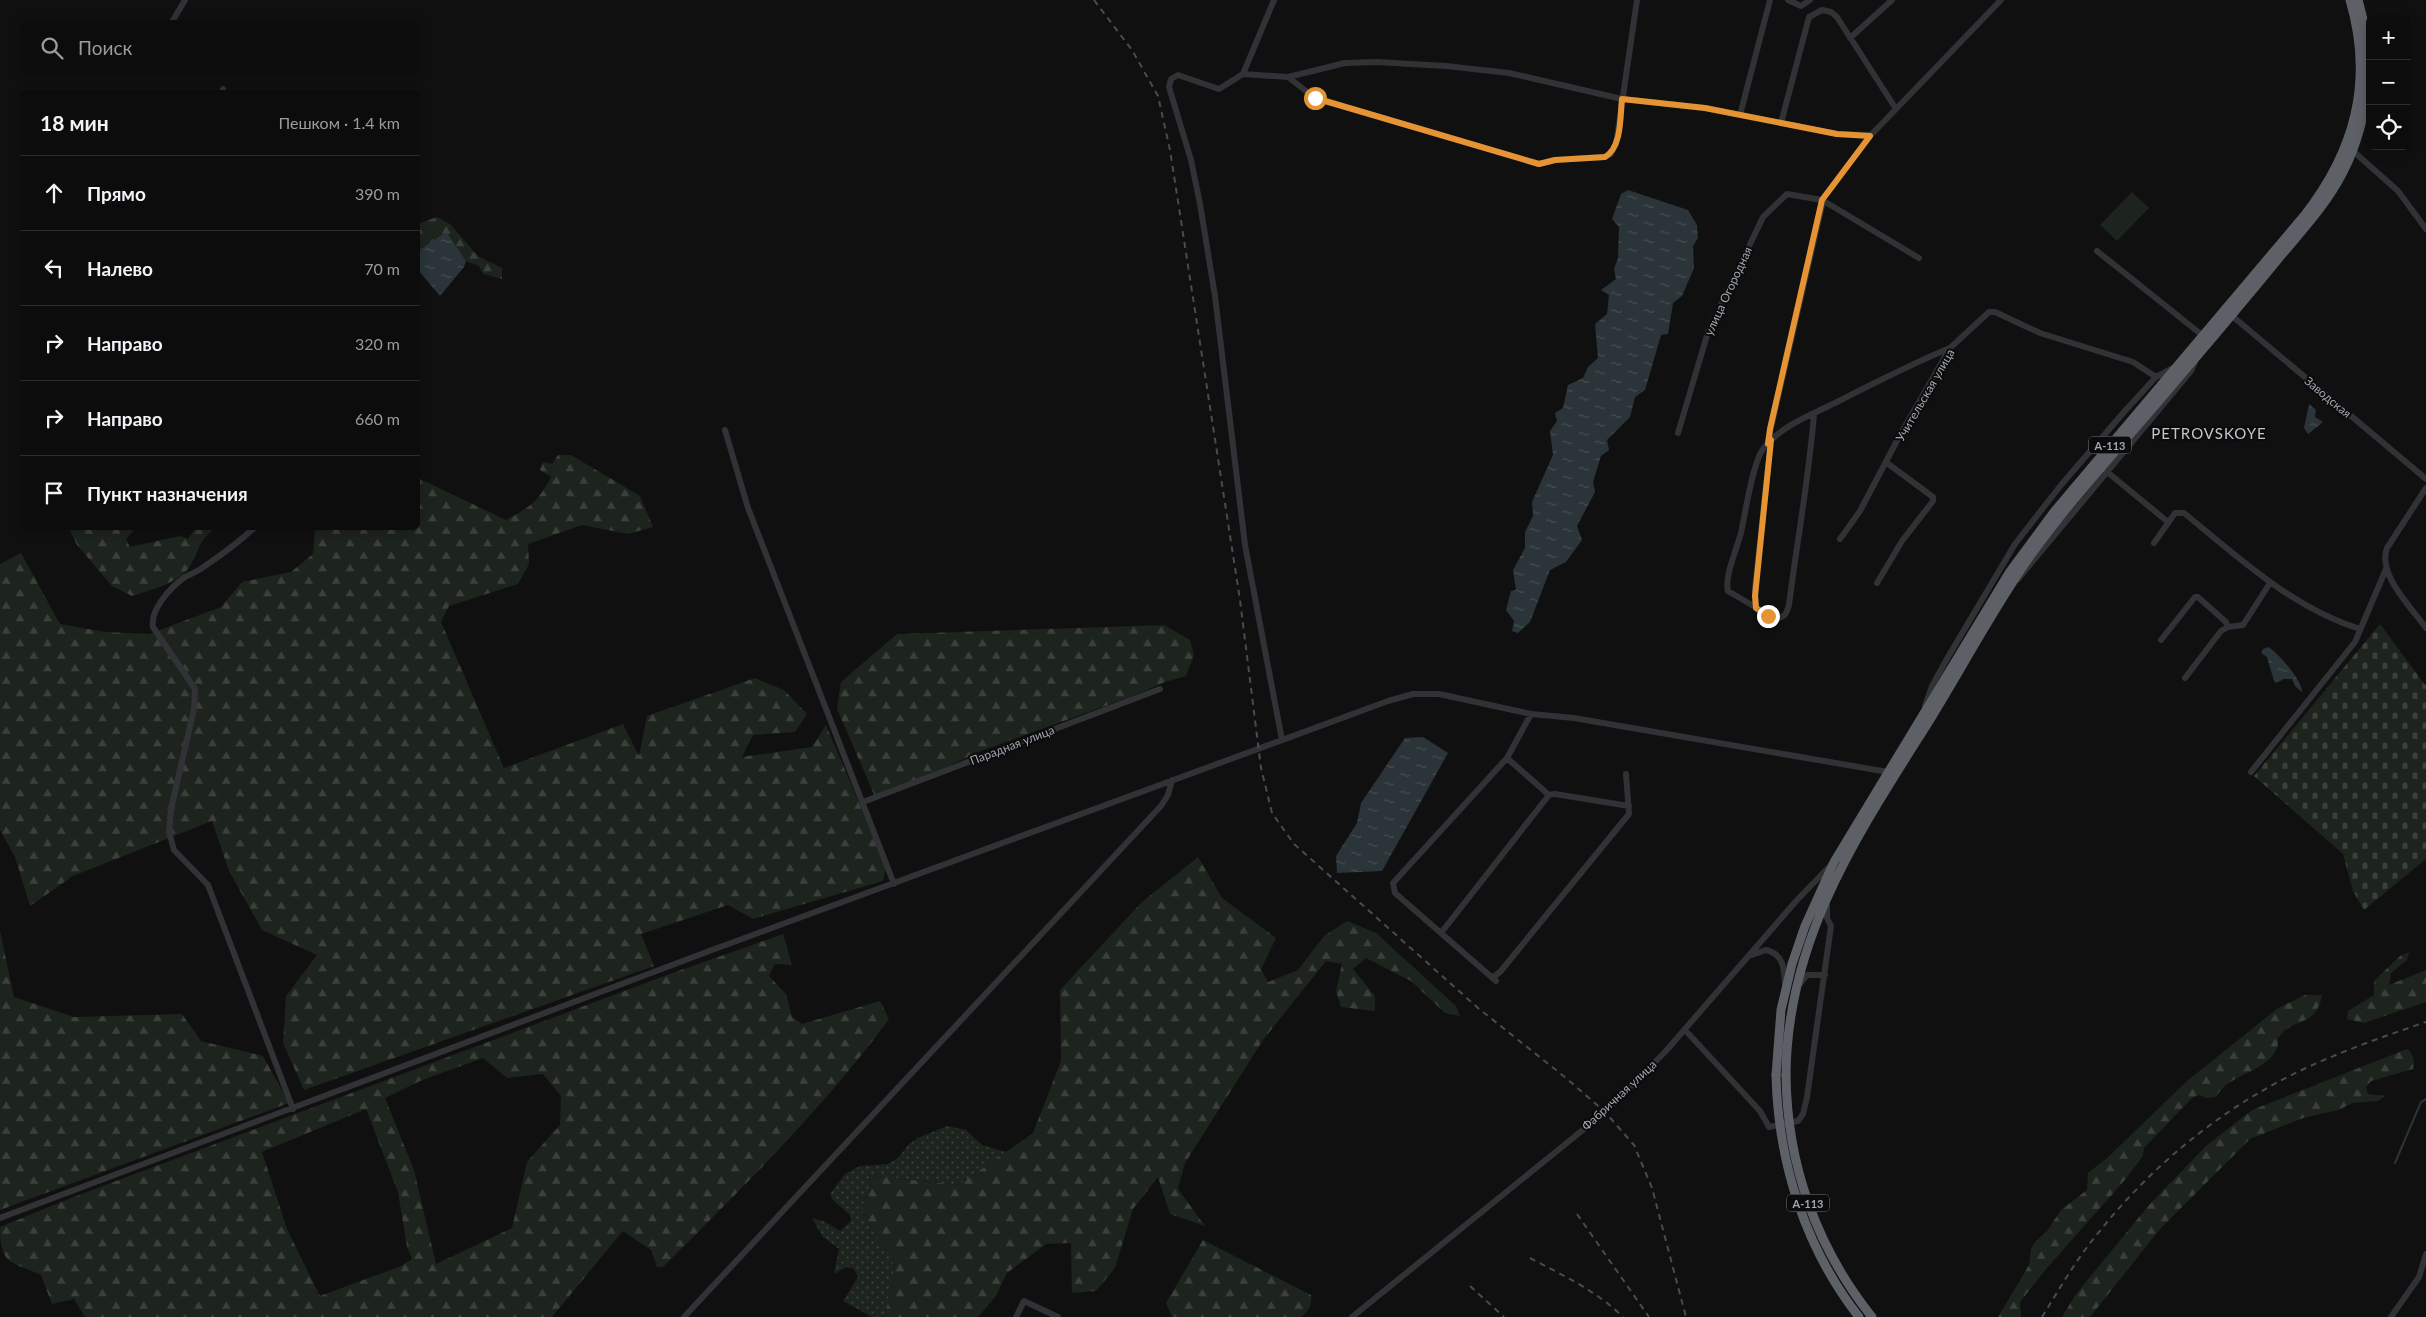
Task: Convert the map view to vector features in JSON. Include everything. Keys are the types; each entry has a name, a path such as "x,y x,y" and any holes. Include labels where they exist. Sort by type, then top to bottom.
{"highway":[{"name":"А-113","path":"1872,1317 1836,1265 1809,1207 1790,1135 1778,1039 1785,989 1805,926 1834,862 2026,549 2176,366 2316,201 2343,154 2354,121 2360,84 2358,36 2350,0"},
{"name":"А-113","path":"1860,1317 1841,1291 1818,1252 1795,1195 1781,1136 1781,1075 1793,996 1807,947 1849,849 2010,587 2049,531 2326,201 2353,151 2365,107 2368,75 2366,34 2358,0"}],"street":[{"path":"173,20 185,0"},
{"path":"1274,0 1243,74 1219,89 1178,75 1171,79 1169,87 1191,160 1216,296 1245,545 1282,740"},
{"path":"1288,77 1315,98 1539,164 1555,160 1605,157 1611,154 1616,144 1637,0"},
{"path":"1740,115 1770,0"},
{"path":"1788,0 1801,6 1810,0"},
{"path":"1850,38 1892,0"},
{"path":"1756,608 1756,581 1769,442 1822,200 1870,136 2001,0"},
{"path":"1781,124 1810,17 1819,10 1831,12 1896,108"},
{"path":"1243,74 1288,77 1345,63 1386,62 1509,73 1622,99 1682,104 1837,134 1870,136"},
{"path":"2353,151 2398,191 2426,229"},
{"name":"улица Огородная","path":"1678,433 1708,332 1763,217 1787,194 1822,200"},
{"path":"1822,200 1919,258"},
{"path":"2097,251 2202,335"},
{"name":"Учительская улица","path":"1840,539 1860,511 1887,463 1900,435 1950,348 1989,312 1995,312 2040,333 2133,362 2156,377"},
{"name":"Заводская","path":"2232,315 2426,479"},
{"path":"1814,414 1806,499 1797,540 1787,613 1779,619 1774,618 1728,591 1726,582 1735,557 1762,450 1769,442 1814,414 1890,375 1950,348"},
{"path":"2010,587 2030,567 2106,471 2191,371 2198,354"},
{"path":"1922,716 1932,686 2016,544 2068,478 2156,377 2176,366"},
{"path":"725,430 748,508 894,884"},
{"path":"1877,583 1902,541 1933,501 1933,497 1887,463"},
{"path":"2106,471 2168,522"},
{"path":"2426,488 2387,548 2384,558 2386,569 2426,628"},
{"path":"2154,543 2175,513 2184,513 2270,583 2338,622 2360,629"},
{"path":"251,530 201,569 186,576 177,584 154,612 152,621 153,627 187,675 195,689 196,698 171,809 171,843 174,850 208,885 293,1109"},
{"path":"2251,772 2355,642 2386,569"},
{"path":"2185,678 2221,631 2228,627 2243,625 2270,583"},
{"path":"2161,640 2194,597 2198,597 2219,614 2228,627"},
{"name":"Парадная улица","path":"863,802 1160,689"},
{"path":"0,1218 1172,780 1388,701 1413,694 1439,694 1532,714 1574,718 1888,772"},
{"path":"1532,714 1507,758 1393,883 1395,894 1494,979 1629,814 1626,774"},
{"path":"1507,758 1548,795"},
{"path":"684,1317 1161,806 1168,795 1172,780"},
{"path":"1441,933 1548,795 1555,794 1628,806"},
{"name":"Фабричная улица","path":"1352,1317 1605,1112 1685,1030 1746,958 1834,862"},
{"path":"1685,1030 1760,1111 1769,1127 1795,1123 1805,1110 1825,975 1831,926 1826,909 1828,895"},
{"path":"1746,958 1760,951 1775,954 1782,961 1785,989"},
{"path":"1793,996 1805,977 1811,974 1825,975"},
{"path":"2391,1317 2419,1277 2426,1254"},
{"path":"1016,1317 1024,1301 1058,1317"}],"green space":[{"path":"2132,192 2149,208 2117,241 2100,225"},
{"path":"437,217 450,224 478,256 502,268 502,279 483,274 479,266 466,261 448,234 420,250 420,223"},
{"path":"558,455 571,455 640,496 653,527 628,534 582,525 528,544 529,564 518,584 449,606 441,622 504,768 623,724 639,756 647,716 755,678 784,690 807,714 795,732 753,735 742,757 812,747 826,725 886,867 883,881 753,919 728,905 641,934 654,966 304,1090 283,1043 286,996 317,955 262,930 229,871 212,821 73,876 30,906 15,857 0,830 0,564 21,553 60,624 105,632 149,634 221,607 242,582 291,572 313,554 315,530 420,530 420,479 506,520 533,503 551,477 540,470 543,462 552,464"},
{"path":"70,530 134,530 126,539 130,547 180,536 188,539 195,530 213,530 205,538 186,572 180,577 164,585 132,596 112,586 77,545"},
{"path":"2380,624 2426,686 2426,859 2364,910 2353,891 2343,854 2254,776"},
{"path":"1164,625 1190,640 1194,655 1186,676 1165,682 1133,696 981,751 876,799 837,709 841,682 897,634"},
{"path":"1198,857 1222,898 1276,938 1261,969 1268,982 1298,970 1324,936 1347,921 1376,933 1456,1006 1460,1016 1445,1013 1411,981 1366,958 1353,969 1375,996 1375,1011 1341,1007 1336,991 1342,964 1326,961 1263,1040 1185,1163 1178,1189 1205,1226 1170,1214 1158,1177 1133,1209 1115,1268 1096,1291 1072,1293 1071,1243 1046,1244 1007,1273 996,1296 978,1317 885,1317 895,1266 861,1210 874,1176 959,1185 1033,1133 1061,1061 1060,990 1141,903"},
{"path":"0,931 14,997 74,1017 182,1014 201,1041 263,1056 289,1103 0,1210"},
{"path":"783,934 792,965 775,964 769,976 786,994 792,1017 802,1024 880,1001 889,1019 837,1085 781,1147 663,1267 657,1267 651,1250 623,1231 552,1317 85,1317 74,1299 52,1304 41,1275 14,1264 2,1249 0,1227 76,1196 667,975","holes":["483,1058 507,1078 543,1074 561,1096 560,1125 527,1162 512,1228 436,1264 414,1170 385,1098 420,1081","366,1109 398,1192 407,1247 412,1259 401,1266 320,1296 287,1229 262,1152"]},
{"path":"2409,952 2407,960 2391,973 2389,985 2426,970 2426,1002 2364,1023 2347,1019 2348,1011 2374,995 2374,981 2400,956"},
{"path":"2305,995 2322,995 2315,1013 2284,1031 2278,1038 2274,1054 2268,1060 2227,1084 2215,1097 2207,1098 2199,1095 2192,1098 2144,1148 2143,1156 2124,1181 2047,1268 2020,1302 2021,1317 1998,1317 2029,1265 2031,1249 2035,1242 2047,1231 2061,1210 2087,1190 2088,1173 2107,1158 2187,1081 2278,1008"},
{"path":"2407,1049 2413,1058 2413,1069 2371,1081 2366,1087 2368,1094 2385,1096 2378,1101 2353,1103 2338,1110 2303,1118 2250,1139 2160,1229 2090,1317 2062,1317 2076,1294 2149,1205 2206,1146 2252,1110"},
{"path":"947,1126 966,1130 982,1145 1006,1152 959,1185 874,1176 861,1210 895,1266 885,1317 872,1317 843,1301 858,1277 854,1269 846,1267 834,1274 839,1249 822,1236 812,1218 824,1221 840,1231 851,1221 850,1215 833,1200 830,1194 845,1174 860,1166 888,1164 898,1158 909,1144 918,1138"},
{"path":"1203,1240 1311,1295 1308,1310 1301,1317 1172,1317 1166,1303"}],"water":[{"path":"1628,190 1688,210 1697,225 1698,238 1693,246 1694,268 1682,296 1673,303 1668,334 1661,335 1645,390 1635,397 1630,417 1607,440 1609,450 1601,456 1593,482 1595,492 1577,526 1582,540 1566,562 1550,570 1530,622 1518,633 1512,631 1514,621 1506,610 1511,591 1516,590 1513,570 1525,548 1525,532 1533,516 1532,502 1553,455 1550,431 1557,421 1555,413 1563,408 1568,385 1583,378 1588,367 1598,358 1595,324 1607,314 1609,295 1601,290 1616,279 1614,269 1618,258 1619,227 1612,219 1621,194"},
{"path":"443,234 448,234 466,261 464,267 440,296 420,272 420,250"},
{"path":"2309,404 2316,410 2315,417 2323,422 2308,434 2304,428"},
{"path":"2268,647 2289,667 2298,681 2302,692 2295,686 2292,679 2284,679 2276,683 2274,681 2267,657 2261,653 2263,649"},
{"path":"1423,737 1448,753 1382,871 1337,873 1336,856 1357,823 1361,803 1405,738"}],"waterway":[{"path":"2395,1163 2421,1102 2426,1099"}],"railway":[{"path":"1094,0 1132,50 1158,96 1170,150 1240,600 1261,768 1272,813 1294,844 1478,1008 1566,1078 1605,1112 1634,1145 1652,1188 1686,1317"},
{"path":"2042,1317 2076,1263 2120,1207 2143,1182 2193,1138 2248,1100 2306,1068 2350,1049 2426,1022"},
{"path":"1577,1214 1649,1317"},
{"path":"1530,1258 1591,1291 1623,1317"},
{"path":"1470,1286 1504,1317"}],"district":[{"name":"PETROVSKOYE","path":"2209,433"}],"route":[{"path":"1315,98 1539,164 1555,160 1605,157 1611,154 1616,144 1622,99 1682,104 1837,134 1870,136 1822,200 1805,285 1770,429 1768,444 1771,440 1769,467 1755,596 1756,608 1768,616"}]}
